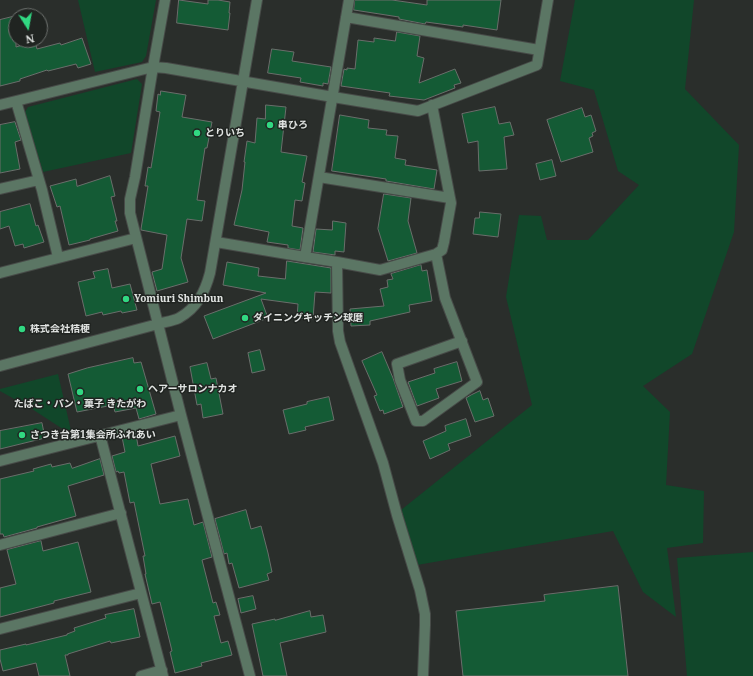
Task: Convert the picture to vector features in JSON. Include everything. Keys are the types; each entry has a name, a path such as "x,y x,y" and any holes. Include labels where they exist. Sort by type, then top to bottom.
{"street":[{"path":"165,0 130,199 130,213 181,415 250,676"},
{"path":"0,366 178,318 196,305 206,288 210,273 257,0"},
{"path":"305,257 349,0"},
{"path":"0,105 153,67 418,111 536,65 548,0"},
{"path":"346,17 539,50"},
{"path":"16,101 39,180 58,257"},
{"path":"216,242 380,270 436,254 442,250 451,203 432,105"},
{"path":"319,177 450,198"},
{"path":"0,189 39,180"},
{"path":"0,273 136,238"},
{"path":"436,254 445,298 462,341 477,382 423,422 416,421 400,380 397,364 462,341"},
{"path":"337,262 338,331 340,342 384,463 397,515 420,590 425,614 423,676"},
{"path":"0,461 181,415"},
{"path":"100,435 163,673 140,676"},
{"path":"0,545 121,513"},
{"path":"0,629 141,593"}],"green space":[{"path":"78,0 156,0 146,56 142,62 95,72"},
{"path":"575,0 694,0 685,89 739,145 734,232 692,354 643,386 670,412 666,485 704,491 703,543 667,548 676,617 643,592 613,531 417,565 401,510 532,405 506,297 519,215 541,216 547,240 588,240 639,185 618,171 594,90 560,81"},
{"path":"137,79 142,84 131,153 43,172 25,112 28,107"},
{"path":"58,374 72,435 32,409 0,391 0,389"},
{"path":"753,552 753,676 687,676 677,558"}],"building":[{"path":"179,0 208,4 208,0 230,2 228,30 177,23"},
{"path":"355,0 392,0 427,5 427,0 501,0 497,30 463,25 463,27 426,22 425,24 399,19 399,17 354,10"},
{"path":"8,18 8,48 48,48 48,46 60,43 61,45 82,38 91,64 78,68 76,64 47,70 20,79 20,81 0,86 0,20"},
{"path":"397,32 420,36 417,56 424,58 419,83 455,69 461,83 454,85 455,88 424,100 389,96 390,93 341,86 344,69 355,69 358,40 374,42 374,38 395,41"},
{"path":"272,49 294,52 292,61 331,67 328,84 323,83 323,86 300,82 301,78 268,73"},
{"path":"161,91 186,95 182,117 212,122 207,148 205,148 197,200 205,201 202,221 187,219 181,258 188,282 157,291 152,272 162,269 167,235 141,229 148,186 145,186 148,167 151,168 160,112 156,111 158,94 160,95"},
{"path":"266,105 286,107 281,152 307,156 302,182 305,183 302,201 295,200 292,226 303,228 300,250 288,248 288,245 267,242 269,232 234,225 242,190 247,141 255,143 257,118 265,119"},
{"path":"495,107 499,124 510,122 514,135 504,137 507,169 479,171 478,141 468,143 462,114"},
{"path":"582,108 585,117 591,115 596,131 592,133 593,136 589,138 593,152 561,162 547,120"},
{"path":"340,115 369,120 368,128 387,130 386,135 398,136 395,158 406,160 405,165 437,170 434,189 386,181 386,179 332,171"},
{"path":"15,122 21,140 15,142 20,169 0,173 0,125"},
{"path":"552,160 556,176 540,180 536,164"},
{"path":"110,176 115,196 111,197 118,231 69,245 60,206 57,207 50,186 76,179 77,186"},
{"path":"384,194 411,198 408,221 417,253 388,261 378,229"},
{"path":"30,204 36,226 38,225 44,242 24,248 23,244 15,246 9,226 0,229 0,212"},
{"path":"480,212 501,214 498,237 473,234 475,218 479,218"},
{"path":"333,221 346,223 344,252 335,251 335,255 313,252 316,229 332,230"},
{"path":"287,261 331,268 331,293 315,292 313,319 297,318 298,304 261,299 268,318 213,339 204,316 266,293 223,285 227,262 259,268 258,276 285,279"},
{"path":"421,265 422,271 427,270 432,301 409,305 410,312 370,321 370,325 351,326 350,309 384,306 380,289 388,287 387,280 393,279 391,274"},
{"path":"108,269 112,288 130,284 137,310 122,313 121,311 103,315 102,312 86,316 78,282 95,278 93,272"},
{"path":"260,350 265,370 252,373 248,353"},
{"path":"382,352 403,407 384,414 383,410 380,411 374,396 377,395 362,361"},
{"path":"133,358 134,363 141,362 156,414 139,419 136,408 115,412 113,405 77,412 68,374 87,368"},
{"path":"457,362 462,381 436,389 439,398 417,406 408,382 435,373 434,369"},
{"path":"207,363 211,379 216,378 223,414 203,418 201,404 197,405 190,367"},
{"path":"480,391 483,400 488,398 494,416 475,422 466,398"},
{"path":"329,397 334,420 305,427 306,430 289,434 283,410"},
{"path":"466,419 471,436 448,444 450,450 430,459 423,441 446,431 445,426"},
{"name":"さつき台第1集会所ふれあい","path":"42,423 45,438 0,449 0,431"},
{"path":"136,434 138,446 175,436 180,456 151,464 160,504 188,499 194,525 203,522 212,557 202,560 213,603 216,602 220,615 214,616 221,643 228,641 232,655 201,663 202,666 175,673 170,652 172,651 160,602 152,604 145,574 143,556 145,556 134,502 130,503 124,472 116,472 112,456 125,452 122,437"},
{"path":"100,459 104,475 68,486 76,516 4,537 3,534 0,534 0,479 34,471 33,469 51,464 52,467 70,463 72,468"},
{"path":"246,510 251,529 261,526 272,572 267,574 269,580 239,588 232,563 229,564 227,553 224,554 215,519"},
{"path":"41,541 43,551 78,542 91,592 0,617 0,588 16,584 7,550"},
{"path":"618,586 628,676 463,676 456,611 545,601 544,595"},
{"path":"253,596 256,609 241,613 238,599"},
{"path":"134,609 140,637 111,643 110,641 65,655 70,676 39,676 36,663 3,671 0,659 0,650 67,635 75,631 74,628 106,618 105,615"},
{"path":"310,611 311,617 323,615 326,632 280,643 287,676 263,676 252,624"}],"place":[{"name":"串ひろ","path":"270,125"},
{"name":"とりいち","path":"197,133"},
{"name":"Yomiuri Shimbun","path":"126,299"},
{"name":"ダイニングキッチン球磨","path":"245,318"},
{"name":"株式会社桔梗","path":"22,329"},
{"name":"ヘアーサロンナカオ","path":"140,389"},
{"name":"たばこ・パン・菓子 きたがわ","path":"80,392"},
{"name":"さつき台第1集会所ふれあい","path":"22,435"}]}
